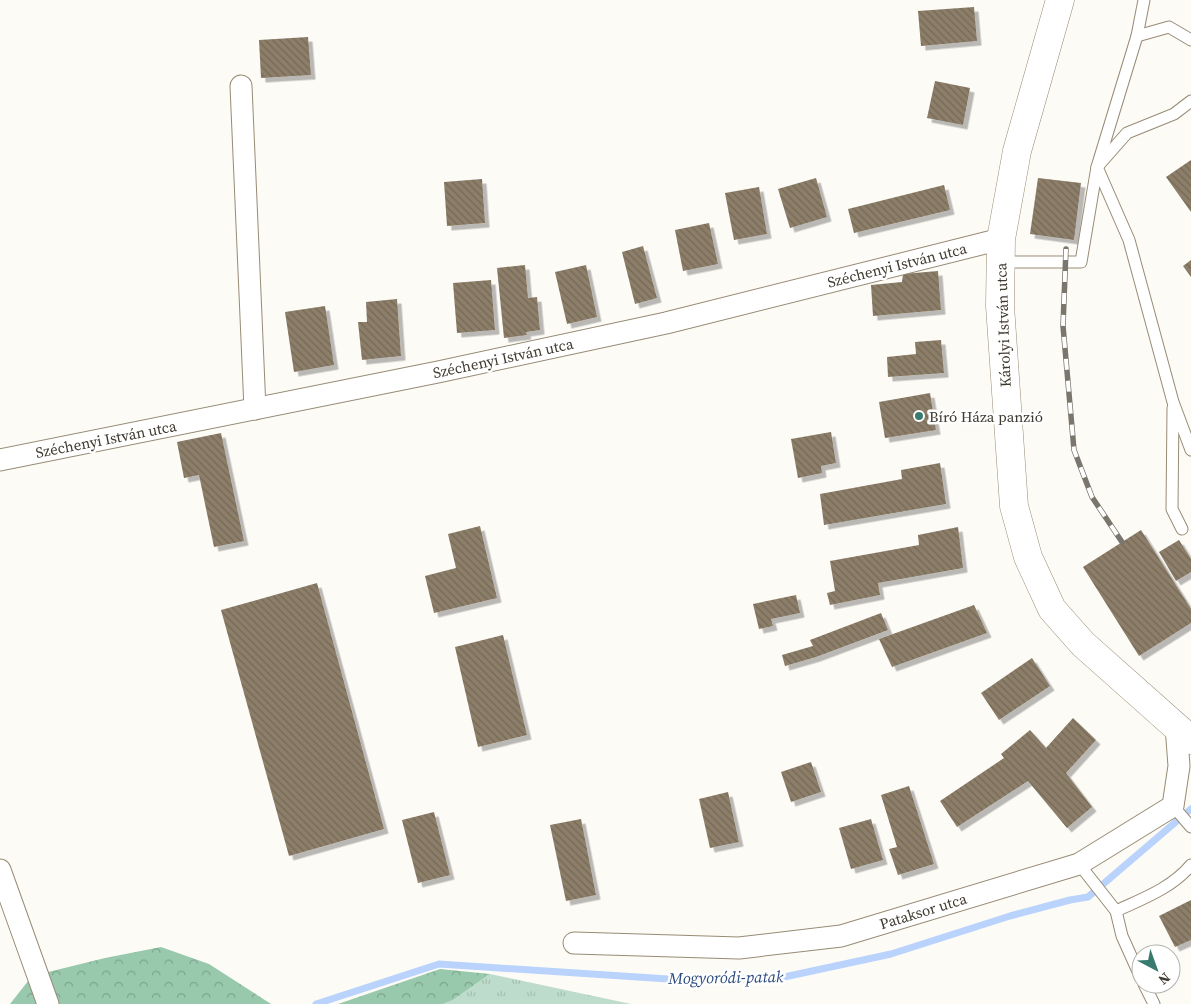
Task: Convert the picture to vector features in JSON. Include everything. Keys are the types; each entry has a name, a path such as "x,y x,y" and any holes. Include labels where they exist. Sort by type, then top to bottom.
{"main road":[{"name":"Károlyi István utca","path":"1060,0 1017,151 1001,251 1000,306 1014,506 1028,557 1052,609 1083,644 1183,733"}],"street":[{"path":"241,86 255,409"},
{"name":"Széchenyi István utca","path":"0,460 438,372 1001,251"},
{"path":"1174,808 1183,733"},
{"name":"Pataksor utca","path":"574,943 739,948 841,936 1084,870 1174,808"},
{"path":"0,870 48,1004"}],"lane":[{"path":"1001,251 1081,262 1097,167 1137,36 1144,0"},
{"path":"1137,36 1169,28 1191,40"},
{"path":"1097,167 1127,133 1174,114 1191,101"},
{"path":"1097,167 1129,240 1173,402 1191,450"},
{"path":"1173,402 1172,509 1182,529"},
{"path":"1174,808 1191,827"},
{"path":"1116,911 1162,889 1191,866"},
{"path":"1084,870 1116,911 1122,936 1131,956"}],"green space":[{"path":"161,947 209,964 271,1004 10,1004 32,976 105,958"},
{"path":"440,969 490,974 453,1000 443,1004 338,1004"},
{"path":"490,974 631,1004 443,1004 453,1000"}],"building":[{"path":"974,7 977,41 921,46 918,11"},
{"path":"308,37 311,75 261,78 259,40"},
{"path":"935,81 970,88 963,125 927,118"},
{"path":"1191,160 1191,212 1166,177"},
{"path":"816,178 827,217 790,228 778,189"},
{"path":"1038,178 1081,183 1074,240 1030,234"},
{"path":"482,179 485,223 447,226 444,182"},
{"path":"944,185 950,210 854,233 848,209"},
{"path":"759,187 767,234 734,240 725,193"},
{"path":"709,223 718,264 683,271 675,230"},
{"path":"643,246 657,298 635,304 622,252"},
{"path":"1191,260 1191,277 1183,266"},
{"path":"525,265 528,298 537,297 540,330 526,332 527,335 504,338 497,268"},
{"path":"586,265 597,317 567,324 555,272"},
{"path":"938,271 941,310 873,316 871,285 902,282 903,274"},
{"path":"491,280 495,330 457,333 453,283"},
{"path":"397,299 401,356 362,360 358,322 367,322 366,302"},
{"path":"325,306 334,365 294,372 285,312"},
{"path":"941,340 944,373 888,377 887,357 916,354 915,342"},
{"path":"930,393 936,430 885,438 879,402"},
{"path":"831,432 836,463 821,466 822,473 798,478 791,439"},
{"path":"221,433 244,541 214,547 199,475 184,478 177,442"},
{"path":"940,463 946,504 824,525 820,494 902,479 901,470"},
{"path":"480,526 497,598 434,613 425,576 456,568 448,534"},
{"path":"958,527 963,568 878,583 880,595 830,605 827,593 835,591 830,561 919,545 918,535"},
{"path":"1141,530 1191,609 1191,623 1139,656 1083,567"},
{"path":"1179,540 1191,559 1191,572 1176,581 1159,552"},
{"path":"317,583 384,829 289,856 221,610"},
{"path":"796,595 800,613 771,619 773,626 759,629 753,604"},
{"path":"974,605 987,633 892,667 879,639"},
{"path":"881,613 888,630 816,657 785,666 782,655 813,646 810,640"},
{"path":"503,635 527,735 478,747 455,647"},
{"path":"1032,658 1050,686 999,720 981,693"},
{"path":"1073,718 1096,740 1066,773 1092,807 1067,828 1028,781 957,827 940,801 1004,758 1001,754 1030,730 1046,748"},
{"path":"811,762 821,792 791,802 781,772"},
{"path":"909,786 934,864 898,875 889,849 897,847 881,795"},
{"path":"728,792 739,842 710,848 699,799"},
{"path":"434,812 450,875 418,883 402,820"},
{"path":"581,819 596,895 566,901 550,825"},
{"path":"871,819 883,860 851,869 839,828"},
{"path":"1191,900 1191,940 1181,944 1173,944 1159,916"}],"waterway":[{"name":"Mogyoródi-patak","path":"316,1004 439,964 668,979 775,979 891,954 1010,916 1088,897 1191,809"}],"railway":[{"path":"1066,249 1063,326 1074,450 1092,497 1122,542"}],"place":[{"name":"Bíró Háza panzió","path":"919,416"}]}
